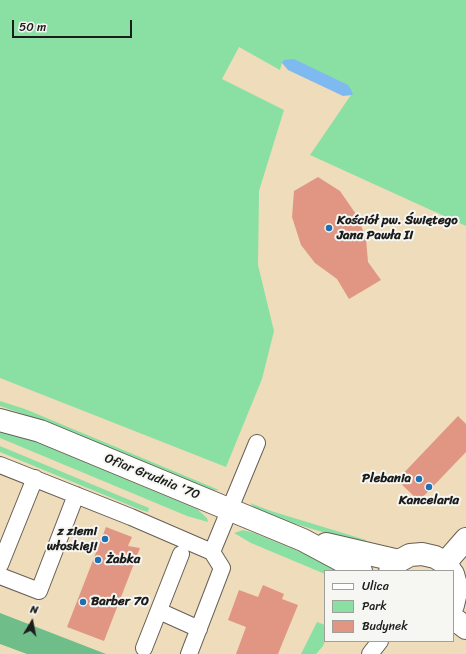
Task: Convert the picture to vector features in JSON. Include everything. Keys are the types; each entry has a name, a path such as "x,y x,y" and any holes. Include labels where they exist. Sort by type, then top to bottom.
{"street":[{"name":"Ofiar Grudnia '70","path":"0,420 40,431 229,509 302,540 359,570"},
{"path":"212,552 257,443"},
{"path":"0,465 35,478 212,552 222,568 189,654"},
{"path":"0,565 35,478"},
{"path":"0,576 39,591 76,495"},
{"path":"394,566 410,555 422,554 435,556 450,569 466,539"},
{"name":"Ofiar Grudnia '70","path":"302,540 394,566"},
{"path":"144,648 181,554"},
{"path":"454,580 457,588 454,601"},
{"path":"158,611 199,629"},
{"path":"454,619 466,628"},
{"path":"370,654 379,642"}],"green space":[{"path":"0,0 466,0 466,226 310,155 353,92 282,63 280,70 239,47 222,79 284,110 259,191 258,265 274,331 262,379 226,467 0,378"},
{"path":"0,401 25,409 219,490 208,491 23,414 0,406"},
{"path":"0,430 20,435 197,509 207,518 208,522 187,516 0,438"},
{"path":"0,446 149,508 148,512 0,452"},
{"path":"250,503 271,511 366,540 365,545 260,513"},
{"path":"243,530 254,533 345,570 324,570 324,574 251,543 234,533"},
{"path":"0,613 106,654 27,654 0,644"},
{"path":"317,622 324,625 325,642 323,646 316,654 301,654"}],"water":[{"path":"294,59 348,85 353,93 352,95 343,96 288,70 282,63 284,60"}],"building":[{"name":"Kościół pw. Świętego Jana Pawła II","path":"318,177 340,191 358,217 366,239 368,262 381,280 349,299 337,279 315,263 301,245 292,217 294,191"},
{"path":"458,416 466,424 466,452 419,501 397,480"},
{"path":"106,527 132,537 128,546 140,548 104,641 67,627"},
{"path":"263,585 284,594 282,599 298,605 278,654 236,654 246,627 228,620 239,590 258,597"}],"place":[{"name":"Kościół pw. Świętego Jana Pawła II","path":"329,228"},
{"name":"Plebania","path":"419,479"},
{"name":"Kancelaria","path":"429,487"},
{"name":"z ziemi włoskiej!","path":"105,539"},
{"name":"Żabka","path":"98,560"},
{"name":"Barber 70","path":"83,602"}]}
